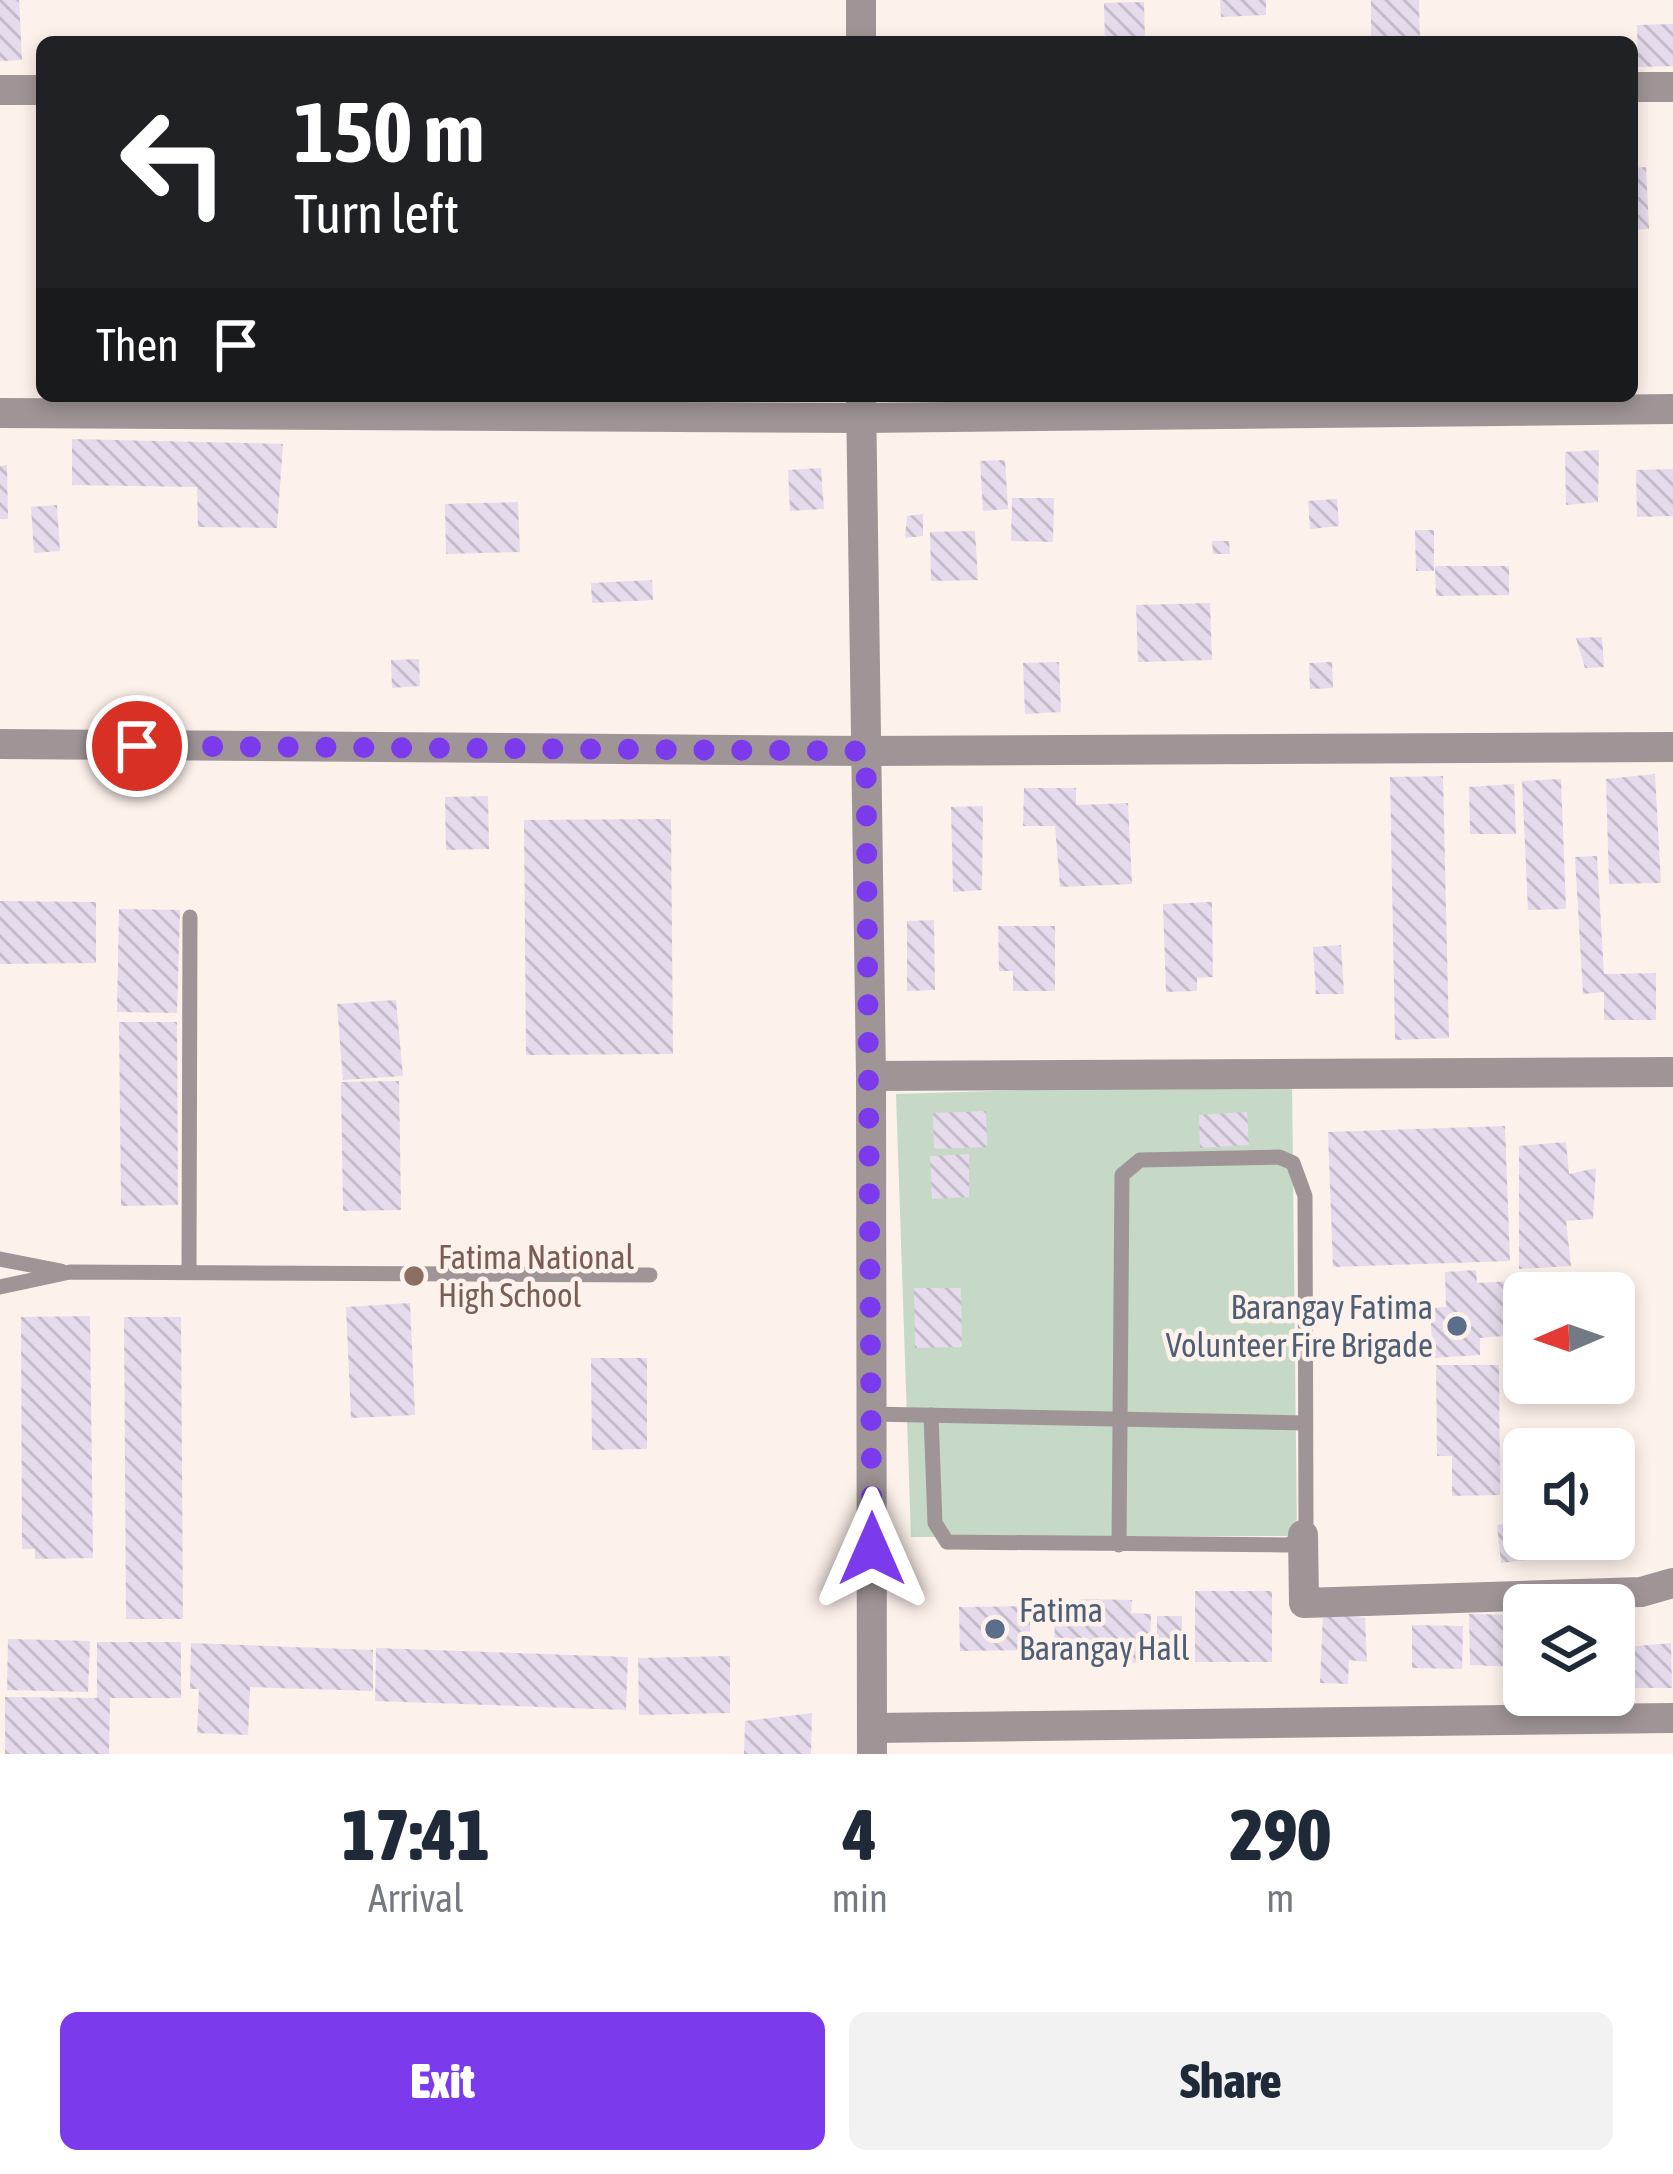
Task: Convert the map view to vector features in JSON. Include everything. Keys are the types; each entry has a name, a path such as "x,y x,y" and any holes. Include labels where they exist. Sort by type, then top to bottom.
{"street":[{"path":"861,36 862,0"},
{"path":"1638,87 1673,87"},
{"path":"0,90 36,90"},
{"path":"0,413 861,407 1673,409"},
{"path":"861,407 871,1076 872,1741 1673,1718"},
{"path":"0,744 866,751 1673,747"},
{"path":"871,1076 1673,1072"},
{"path":"1303,1535 1304,1603 1641,1592 1673,1583"}],"lane":[{"path":"189,1270 190,916"},
{"path":"932,1415 934,1523 941,1540 1119,1545 1287,1545 1303,1535 1305,1196 1293,1163 1279,1157 1140,1160 1122,1174 1119,1545"},
{"path":"0,1258 70,1273"},
{"path":"0,1287 70,1273 189,1270 650,1274"},
{"path":"872,1414 1305,1423"}],"green space":[{"path":"1292,1082 1297,1536 911,1537 896,1094"}],"building":[{"path":"0,0 19,0 22,60 0,61"},
{"path":"1220,0 1266,0 1266,15 1221,17"},
{"path":"1371,0 1419,0 1420,36 1371,36"},
{"path":"1144,2 1145,36 1105,36 1104,3"},
{"path":"1673,24 1673,66 1638,67 1637,25"},
{"path":"1646,167 1649,229 1638,230 1638,168"},
{"path":"72,439 283,444 277,528 198,527 197,487 72,485"},
{"path":"1599,450 1598,502 1566,505 1565,452"},
{"path":"1005,460 1008,509 983,511 980,461"},
{"path":"7,465 8,519 0,519 0,466"},
{"path":"821,468 824,509 790,511 788,470"},
{"path":"1673,469 1673,516 1637,517 1636,470"},
{"path":"1012,498 1054,498 1053,542 1011,541"},
{"path":"1337,499 1339,526 1310,529 1308,501"},
{"path":"518,502 520,552 446,554 445,504"},
{"path":"57,505 60,551 34,553 31,507"},
{"path":"923,514 923,536 905,538 907,516"},
{"path":"1415,530 1434,530 1434,571 1416,571"},
{"path":"975,531 978,580 931,581 930,532"},
{"path":"1212,541 1229,541 1230,554 1213,554"},
{"path":"1435,566 1509,566 1509,595 1436,596"},
{"path":"652,580 653,600 592,603 591,583"},
{"path":"1210,603 1212,660 1138,662 1136,605"},
{"path":"1602,637 1604,667 1585,668 1576,638"},
{"path":"419,659 420,686 392,688 391,660"},
{"path":"1059,662 1061,712 1025,714 1023,663"},
{"path":"1332,662 1333,688 1310,689 1309,663"},
{"path":"1655,774 1661,883 1609,884 1606,779"},
{"path":"1443,776 1449,1038 1395,1040 1390,777"},
{"path":"1561,779 1566,909 1528,910 1522,781"},
{"path":"1514,784 1516,834 1470,834 1469,787"},
{"path":"1024,788 1076,788 1076,805 1128,803 1132,884 1060,887 1055,826 1023,826"},
{"path":"488,796 489,849 446,850 445,797"},
{"path":"983,806 982,890 953,892 951,807"},
{"path":"671,819 673,1054 526,1055 524,820"},
{"path":"1597,856 1604,974 1656,973 1656,1020 1604,1020 1604,992 1583,994 1575,857"},
{"path":"0,901 96,902 96,963 0,964"},
{"path":"1212,902 1213,977 1197,978 1197,991 1166,992 1163,904"},
{"path":"119,909 180,910 177,1013 117,1012"},
{"path":"934,920 935,990 907,991 907,921"},
{"path":"998,926 1055,926 1055,991 1013,991 1013,971 999,971"},
{"path":"1341,945 1344,994 1316,994 1313,947"},
{"path":"396,1000 403,1076 343,1080 337,1004"},
{"path":"119,1022 177,1022 178,1205 121,1206"},
{"path":"399,1081 401,1210 343,1211 341,1082"},
{"path":"986,1111 987,1147 934,1149 933,1113"},
{"path":"1247,1112 1249,1145 1200,1148 1199,1115"},
{"path":"1505,1126 1510,1261 1333,1267 1328,1132"},
{"path":"1566,1142 1569,1174 1596,1168 1593,1219 1566,1221 1571,1266 1519,1269 1519,1146"},
{"path":"969,1154 969,1197 932,1199 930,1156"},
{"path":"1476,1270 1477,1283 1503,1282 1503,1336 1480,1338 1480,1355 1433,1358 1430,1308 1446,1307 1445,1272"},
{"path":"914,1288 961,1288 962,1347 915,1348"},
{"path":"410,1303 415,1415 351,1418 346,1307"},
{"path":"90,1316 93,1558 35,1559 35,1549 22,1549 21,1317"},
{"path":"124,1317 181,1317 183,1619 126,1619"},
{"path":"591,1358 647,1358 647,1449 592,1450"},
{"path":"1436,1365 1499,1365 1500,1495 1452,1496 1452,1456 1437,1456"},
{"path":"1503,1524 1503,1560 1526,1560 1501,1563 1497,1525"},
{"path":"1195,1591 1272,1591 1272,1662 1195,1662"},
{"path":"1080,1599 1132,1600 1131,1613 1151,1614 1150,1663 1054,1660 1055,1608 1079,1608"},
{"name":"Fatima Barangay Hall","path":"1030,1606 1030,1650 960,1651 959,1607"},
{"path":"1323,1613 1365,1618 1367,1662 1349,1660 1348,1684 1320,1683"},
{"path":"1469,1614 1503,1615 1503,1666 1470,1665"},
{"path":"1157,1616 1182,1616 1182,1650 1157,1650"},
{"path":"1412,1625 1463,1626 1462,1669 1412,1668"},
{"path":"8,1639 90,1641 88,1692 7,1690"},
{"path":"97,1642 181,1642 181,1698 110,1698 109,1754 5,1754 5,1697 97,1698"},
{"path":"191,1643 373,1650 373,1691 250,1687 248,1735 197,1733 199,1689 190,1689"},
{"path":"1671,1643 1672,1688 1635,1688 1635,1646"},
{"path":"376,1648 628,1657 626,1710 375,1701"},
{"path":"730,1656 730,1713 639,1715 638,1658"},
{"path":"812,1713 811,1754 744,1754 745,1721"}],"place":[{"name":"Fatima National High School","path":"414,1276"},
{"name":"Barangay Fatima Volunteer Fire Brigade","path":"1457,1326"},
{"name":"Fatima Barangay Hall","path":"995,1629"}],"route":[{"path":"137,746 866,751 872,1549"}]}
